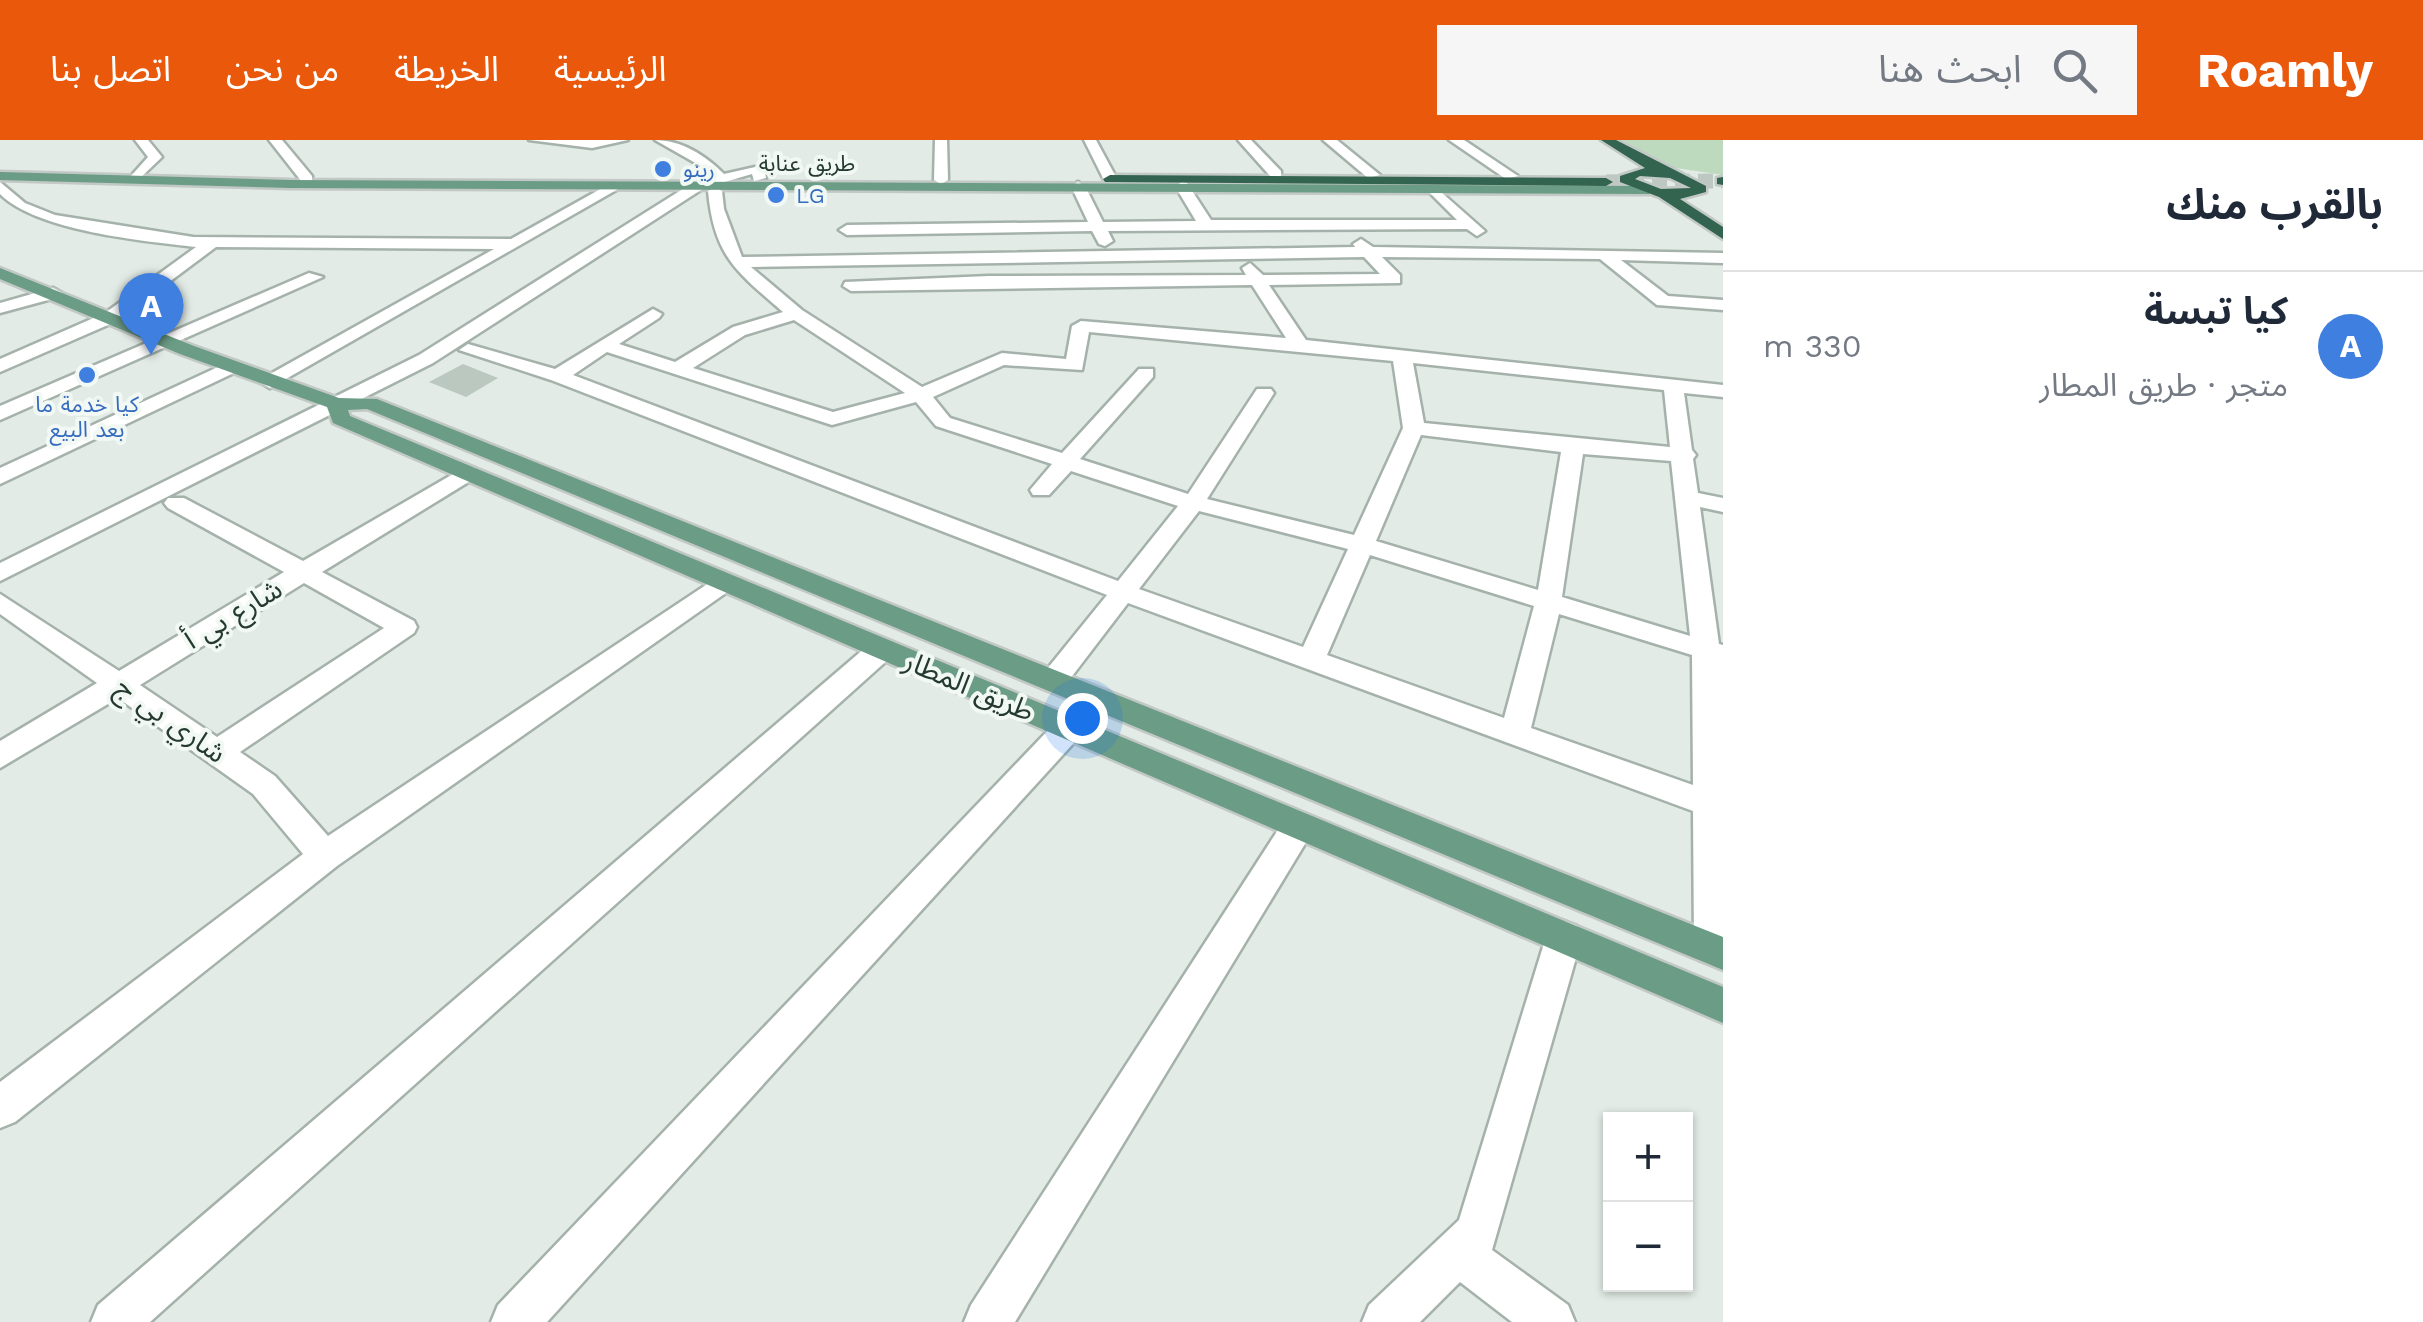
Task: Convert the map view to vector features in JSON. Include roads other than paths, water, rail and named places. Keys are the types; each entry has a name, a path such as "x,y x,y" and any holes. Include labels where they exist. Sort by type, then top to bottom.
{"highway":[{"path":"1600,144 1628,182 1656,191 1705,196 1722,183"},
{"name":"طريق عنابة","path":"1115,182 1624,175"},
{"path":"1624,175 1672,175 1722,183"},
{"path":"1624,175 1722,183"},
{"path":"1672,175 1696,184 1700,196 1723,214"},
{"path":"1656,191 1723,234"}],"main road":[{"name":"طريق عنابة","path":"0,173 714,185 760,167 941,180 1115,182"},
{"name":"طريق عنابة","path":"0,173 290,184 1078,186 1115,182"},
{"path":"1115,182 1276,174 1624,175"},
{"path":"1115,182 1656,191"},
{"name":"طريق المطار","path":"1,274 270,382 467,473 1723,1005"},
{"name":"طريق المطار","path":"339,412 370,403 1717,952"}],"street":[{"path":"138,176 155,158 141,140"},
{"path":"275,140 308,179"},
{"path":"535,140 554,144 622,140"},
{"path":"661,140 704,162 736,262 796,314 921,395 943,422 1193,503 1363,545 1715,653"},
{"path":"941,140 941,180"},
{"path":"1090,140 1115,182"},
{"path":"1244,140 1276,174"},
{"path":"1330,140 1373,175"},
{"path":"1454,140 1511,176"},
{"path":"270,382 618,185"},
{"path":"370,403 468,350 714,185"},
{"path":"0,593 176,503 339,412 714,185"},
{"path":"0,186 20,206 52,219 210,243 512,244"},
{"path":"1078,186 1125,281"},
{"path":"1182,186 1240,253 1300,345"},
{"path":"1433,189 1502,252"},
{"path":"847,230 1340,223 1470,225"},
{"path":"851,286 1394,279 1340,223"},
{"path":"0,366 111,317 210,243"},
{"path":"736,262 1369,252 1723,258"},
{"path":"1604,254 1664,302 1723,305"},
{"path":"0,414 316,277"},
{"path":"0,308 52,292"},
{"path":"558,376 653,314"},
{"path":"677,369 739,331 796,314"},
{"path":"606,346 832,419 921,395 1002,359 1075,366 1081,326 1300,345 1723,391"},
{"path":"468,350 558,376 1123,592 1717,807"},
{"path":"1310,660 1414,428 1402,356"},
{"path":"0,476 232,367"},
{"path":"1041,490 1146,374"},
{"path":"1673,386 1715,653 1717,952"},
{"path":"1053,681 1193,503 1264,392"},
{"path":"0,573 339,412"},
{"path":"1414,428 1572,447 1685,455"},
{"path":"1515,734 1549,600 1572,447"},
{"name":"شارع بي أ","path":"0,756 467,473"},
{"path":"1689,498 1723,505"},
{"path":"176,503 404,627 218,752"},
{"path":"0,1107 326,856 727,583"},
{"name":"شاري بي ج","path":"0,602 264,785 326,856"},
{"path":"115,1322 882,649"},
{"path":"514,1322 1069,728"},
{"path":"988,1322 1299,825"},
{"path":"1386,1322 1477,1234 1564,937"},
{"path":"1457,1252 1551,1322"}],"tunnel":[{"path":"1606,182 1722,181"}],"place":[{"name":"رينو","path":"663,169"},
{"name":"LG","path":"776,195"},
{"name":"كيا تبسة","path":"151,355"},
{"name":"كيا خدمة ما بعد البيع","path":"87,375"}]}
